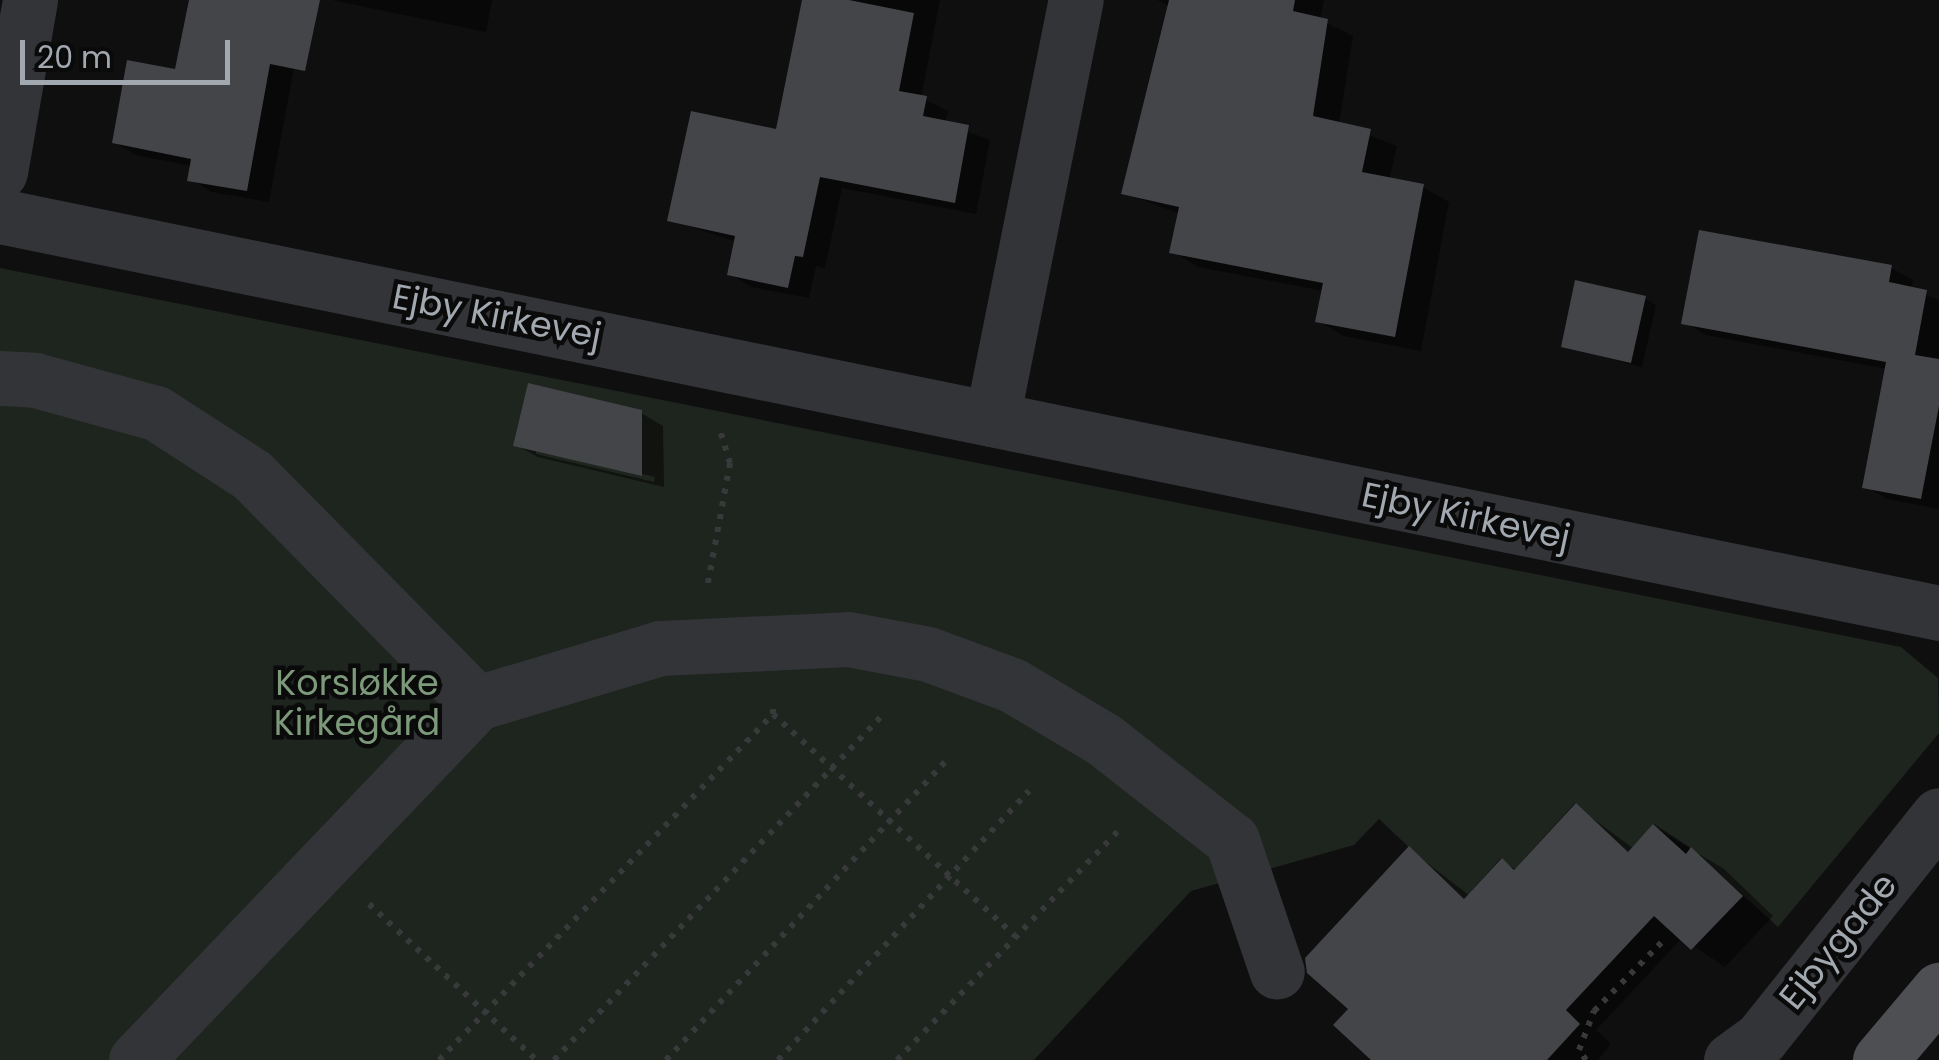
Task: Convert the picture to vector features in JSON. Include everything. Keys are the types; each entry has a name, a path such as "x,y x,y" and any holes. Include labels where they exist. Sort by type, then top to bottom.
{"main road":[{"path":"1880,1060 1939,990"}],"street":[{"path":"0,172 30,0"},
{"path":"992,419 1076,0"},
{"name":"Ejby Kirkevej","path":"0,216 1939,612"},
{"path":"0,378 35,380 156,413 252,475 476,703"},
{"path":"136,1060 476,703 660,648 848,639 928,654 1012,685 1164,784 1232,840 1276,972"},
{"name":"Ejbygade","path":"1731,1060 1761,1038 1939,815"}],"path":[{"path":"696,646 730,463 719,435 734,365"},
{"path":"770,643 773,714 1015,936"},
{"path":"439,1060 773,714"},
{"path":"554,1060 882,716"},
{"path":"666,1060 946,761"},
{"path":"897,1060 1164,784"},
{"path":"778,1060 1029,792"},
{"path":"324,863 536,1060"},
{"path":"1586,1060 1579,1050 1594,1011 1663,941"}],"green space":[{"name":"Korsløkke Kirkegård","path":"0,268 1901,647 1938,678 1939,733 1778,927 1691,848 1654,824 1628,852 1575,803 1514,870 1501,858 1464,899 1379,819 1354,845 1191,891 1034,1060 0,1060"}],"building":[{"path":"189,0 320,0 305,71 270,64 247,191 187,181 191,159 112,143 127,60 175,69"},
{"path":"802,0 849,0 914,13 899,91 927,96 923,116 969,125 955,203 820,177 803,257 795,256 788,288 727,275 735,236 667,221 691,111 776,129"},
{"path":"1169,0 1295,0 1293,11 1328,19 1313,116 1371,129 1362,172 1424,184 1395,337 1315,322 1323,283 1169,253 1179,207 1121,194"},
{"path":"1699,230 1892,265 1889,282 1927,290 1915,355 1939,359 1939,406 1921,499 1862,488 1886,362 1681,324"},
{"path":"1575,280 1646,296 1631,363 1561,347"},
{"path":"528,383 642,410 642,476 513,446"},
{"path":"1576,803 1628,852 1653,824 1686,854 1691,847 1743,896 1691,950 1654,916 1566,1010 1580,1024 1547,1060 1371,1060 1333,1025 1348,1009 1307,973 1305,958 1409,846 1464,899 1502,858 1514,870"}]}
